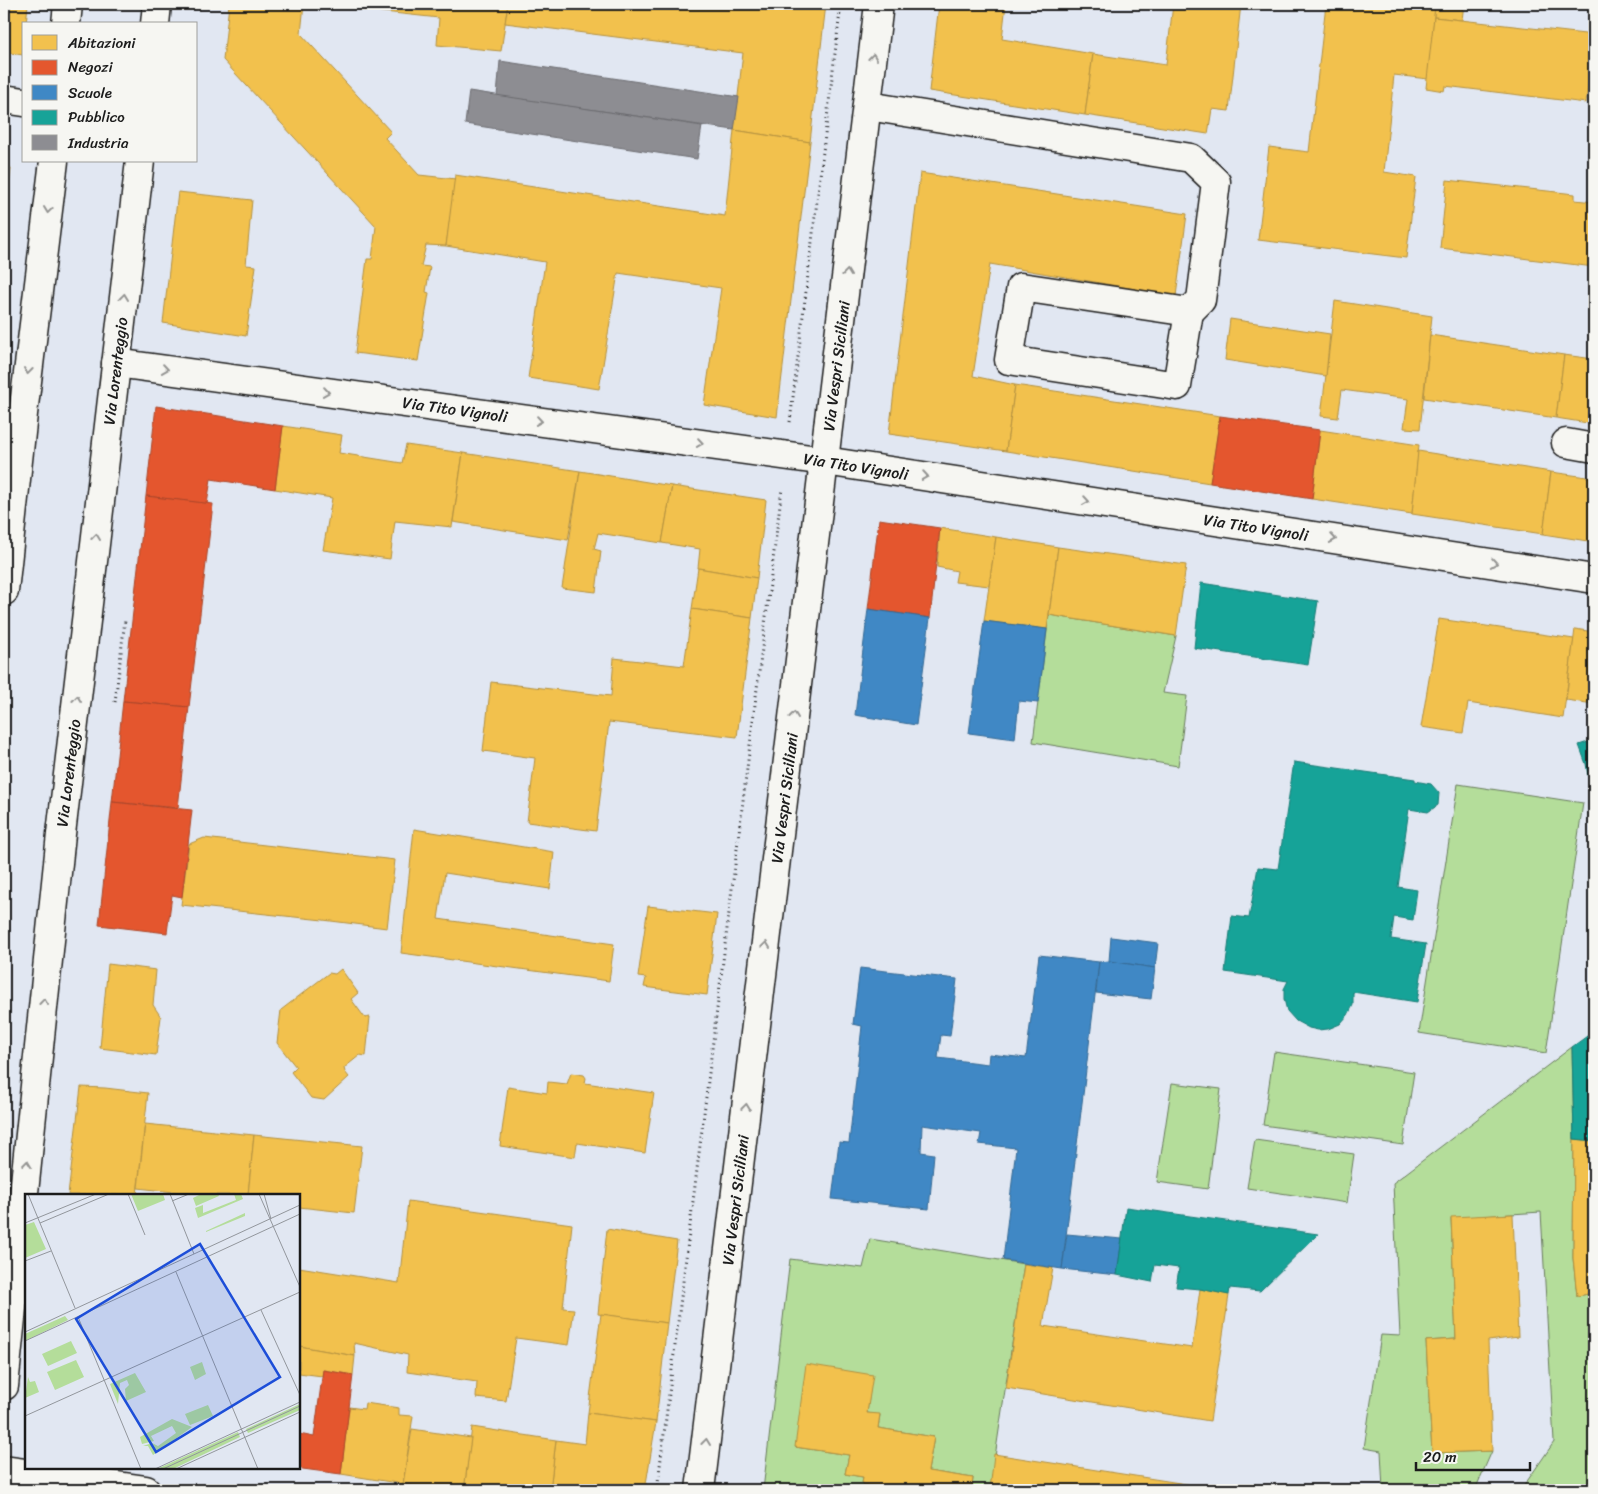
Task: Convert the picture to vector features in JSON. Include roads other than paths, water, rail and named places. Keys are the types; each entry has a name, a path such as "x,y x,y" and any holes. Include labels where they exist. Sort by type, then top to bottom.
{"street":[{"path":"66,22 68,4"},
{"path":"155,22 157,4"},
{"name":"Via Vespri Siciliani","path":"700,1490 879,4"},
{"path":"4,99 22,102"},
{"path":"868,106 1191,158 1216,182 1195,306 1177,386 1009,360 1021,286 1195,306"},
{"path":"4,591 23,414 54,162"},
{"name":"Via Lorenteggio","path":"4,1386 61,834 140,162"},
{"name":"Via Tito Vignoli","path":"116,363 786,455 1594,579"},
{"path":"1566,444 1594,448"},
{"path":"4,1470 146,1490"}]}
